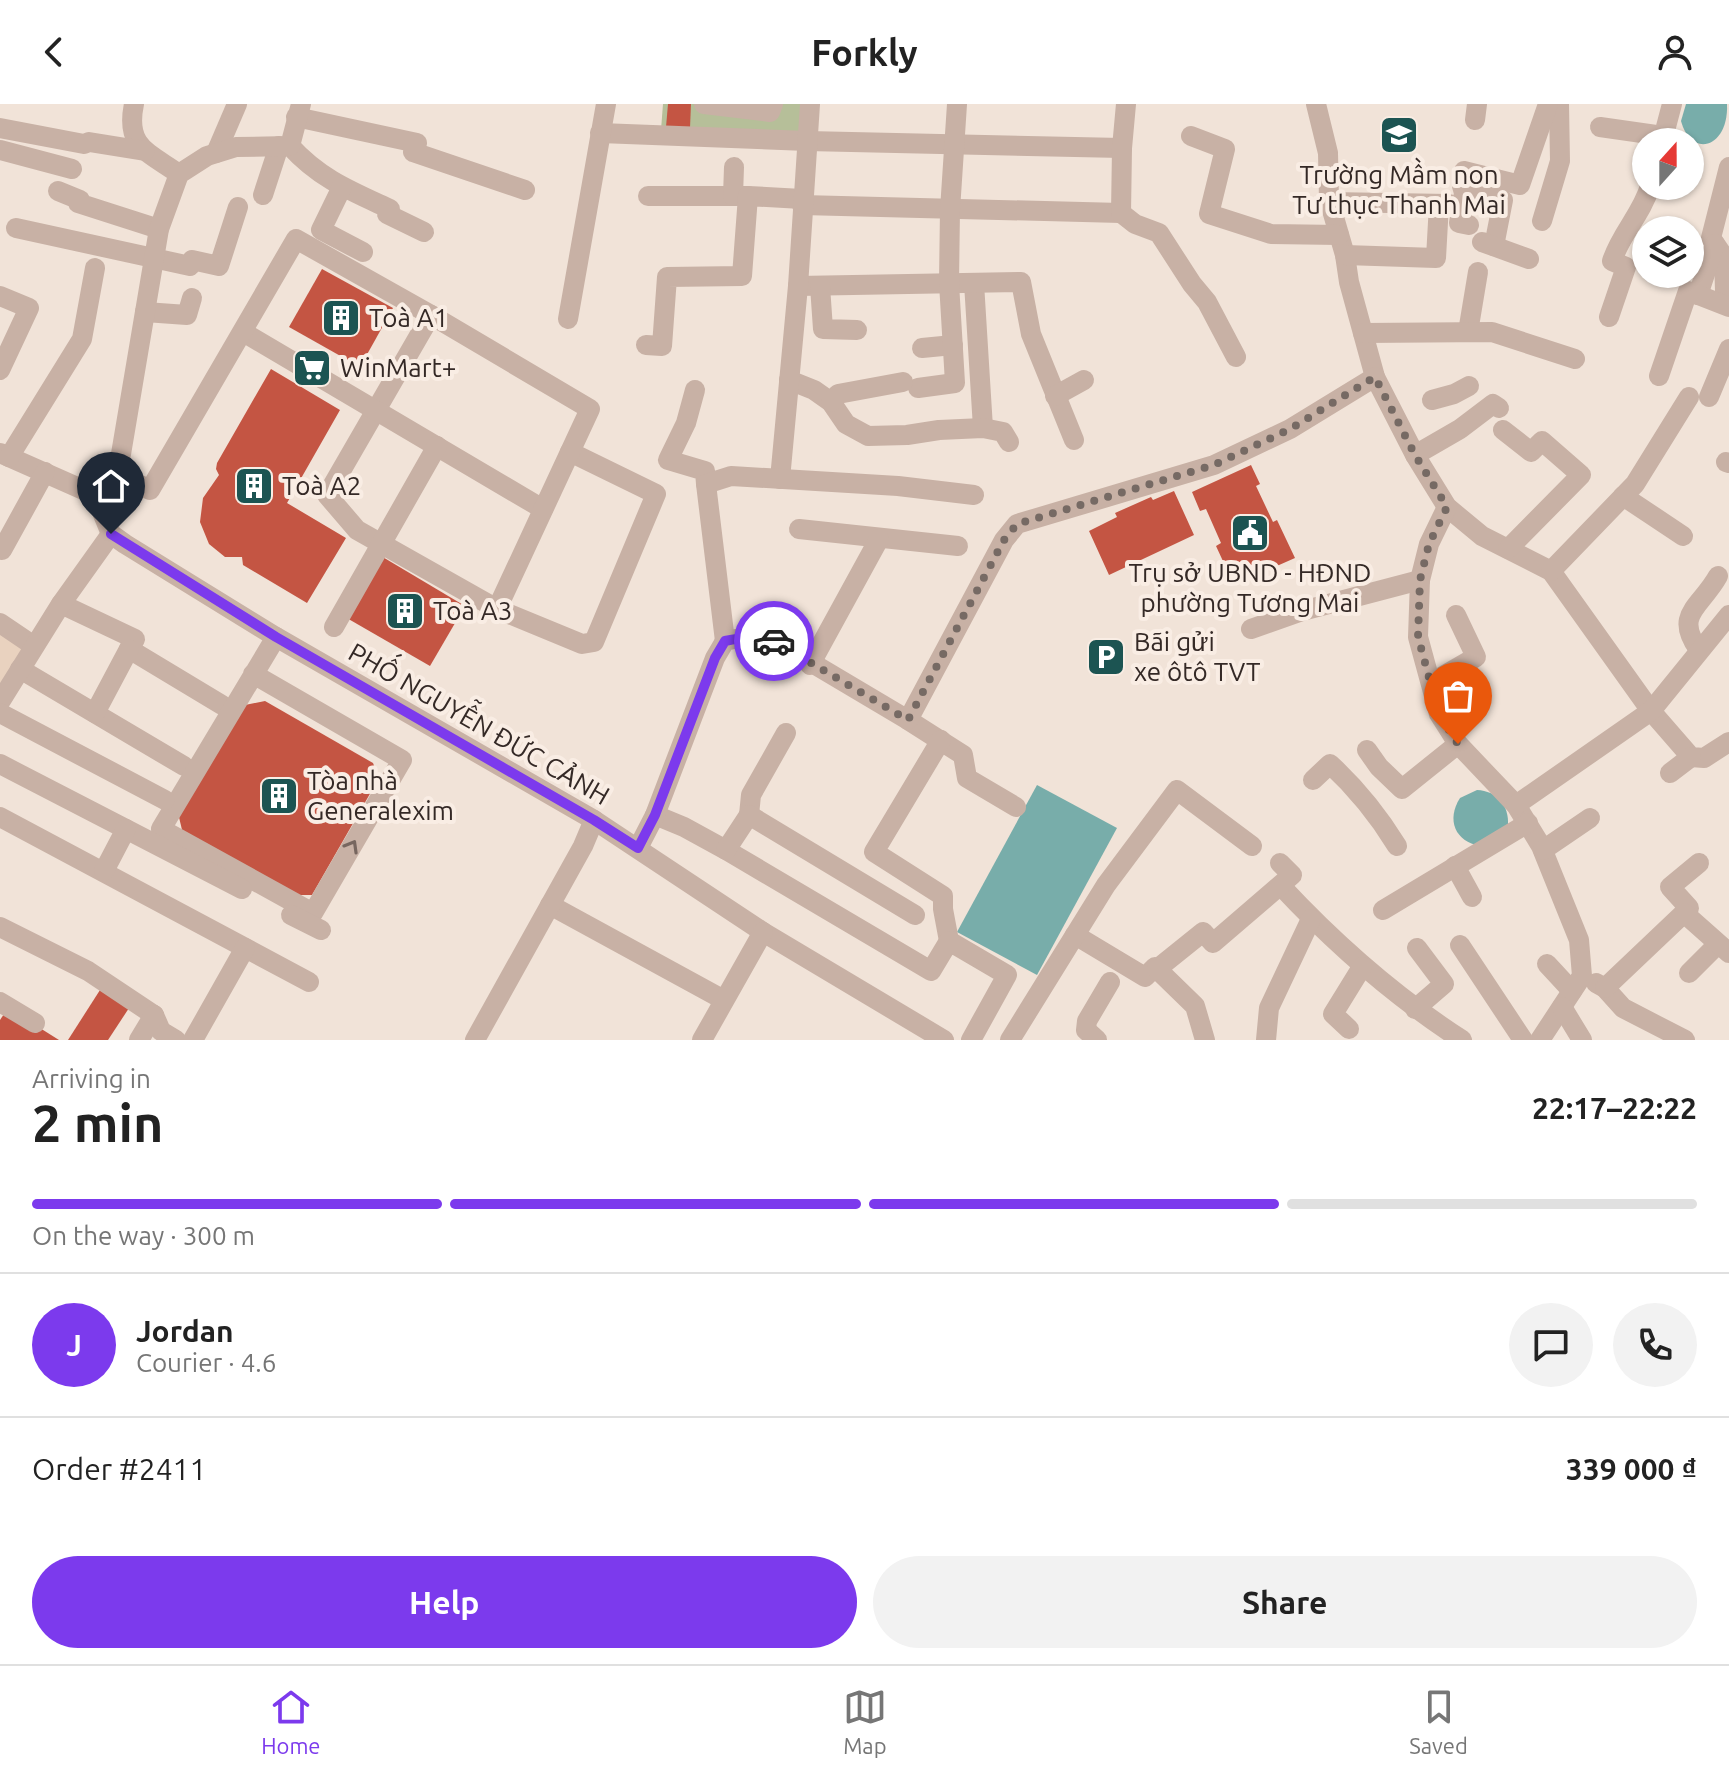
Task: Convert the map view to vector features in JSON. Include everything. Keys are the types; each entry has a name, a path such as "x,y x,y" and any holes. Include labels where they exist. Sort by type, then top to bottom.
{"street":[{"path":"134,104 130,127 133,136 145,151 179,174"},
{"path":"216,153 237,104"},
{"path":"568,319 603,104"},
{"path":"704,104 770,112 773,104"},
{"path":"780,479 798,286 810,104"},
{"path":"831,402 838,394 955,383 949,283 957,104"},
{"path":"1121,213 1126,104"},
{"path":"1316,104 1328,153 1329,202 1375,377 1415,455 1447,507 1482,536 1551,571 1651,711 1691,757"},
{"path":"1465,208 1462,186 1464,171 1520,185 1548,104"},
{"path":"1542,221 1560,161 1559,104"},
{"path":"1665,128 1672,104"},
{"path":"263,195 299,110 417,143 413,152 525,190"},
{"path":"1600,127 1632,133"},
{"path":"0,128 84,144 89,142 145,151"},
{"path":"600,133 1122,148"},
{"path":"1191,136 1225,149 1209,214 1271,234 1436,258 1439,204"},
{"path":"95,495 112,476 121,454 159,229 179,174 207,156 236,147 285,146 308,166 342,187 390,209 387,214 424,232"},
{"path":"0,150 72,169"},
{"path":"646,345 662,346 667,277 742,276 740,196 734,167"},
{"path":"1729,167 1711,238 1724,257 1725,291 1729,305"},
{"path":"342,187 321,230 363,252"},
{"path":"58,191 80,200 78,203 159,229"},
{"path":"648,196 740,196 950,210 1121,213 1135,224 1159,233 1207,302 1236,357"},
{"path":"1329,202 1439,204 1465,208 1503,200 1488,244 1529,259"},
{"path":"1609,317 1626,267 1612,261 1617,247 1646,200"},
{"path":"16,228 190,266 192,260 219,266 238,207"},
{"path":"95,268 82,339 5,455 95,495 140,485 150,490 296,239 590,409 497,609"},
{"path":"1698,295 1715,244"},
{"path":"1468,332 1478,272"},
{"path":"798,286 1021,282 1031,334 1074,440"},
{"path":"974,283 983,428"},
{"path":"820,286 823,329 857,330"},
{"path":"1659,376 1688,291 1729,305"},
{"path":"0,296 29,308 0,370"},
{"path":"145,312 187,315 192,298"},
{"path":"431,315 327,495 357,530 497,609 582,644 594,642 656,494 570,452"},
{"path":"243,332 543,509"},
{"path":"1363,333 1492,332 1575,359"},
{"path":"922,348 953,345"},
{"path":"1551,571 1635,484 1699,397 1729,349"},
{"path":"908,720 1004,540 1017,524 1214,465 1290,429 1375,377"},
{"path":"789,380 814,390 831,402 846,424 868,436 983,428 1003,432 1009,442"},
{"path":"1055,396 1084,380"},
{"path":"638,848 655,815 715,658 725,641 705,471 668,460 686,423 695,390"},
{"path":"1432,400 1461,390 1467,423"},
{"path":"1415,455 1493,404 1499,408"},
{"path":"1503,430 1531,452 1542,441 1581,475 1508,549"},
{"path":"334,627 437,446"},
{"path":"0,549 45,472"},
{"path":"706,484 731,476 898,486 974,495"},
{"path":"0,702 61,604 111,534 95,495"},
{"path":"1623,496 1683,536"},
{"path":"1447,507 1429,544 1420,580 1418,637 1439,714 1458,744 1516,805 1543,850 1579,940 1572,991 1582,1040"},
{"path":"799,529 958,546"},
{"name":"PHỐ NGUYỄN ĐỨC CẢNH","path":"111,534 271,634 594,820 763,932 944,1040"},
{"path":"810,665 879,539"},
{"path":"1699,650 1688,635 1687,619 1718,576"},
{"path":"1251,629 1302,611 1420,580"},
{"path":"61,604 135,639 95,713"},
{"path":"1431,683 1476,657 1456,615"},
{"path":"1516,805 1651,711 1729,615"},
{"path":"0,623 28,656"},
{"path":"0,632 95,713 184,766"},
{"path":"253,674 402,760 313,913 161,829 253,674 271,634"},
{"path":"104,871 165,800 222,705 271,634"},
{"path":"725,641 744,637 775,641 963,755 967,778 1016,807"},
{"path":"129,649 222,705"},
{"path":"0,713 165,800"},
{"path":"726,850 749,815 751,795 786,733"},
{"path":"655,815 726,850 931,971 949,941 943,896 874,852 941,740"},
{"path":"1670,773 1691,757 1704,758 1729,742"},
{"path":"1354,786 1373,759 1402,789 1458,744"},
{"path":"0,764 321,930"},
{"path":"1313,780 1330,764 1354,786 1377,814 1397,846"},
{"path":"1010,1040 1106,885 1177,790 1252,846"},
{"path":"749,815 915,915"},
{"path":"0,817 309,982"},
{"path":"1543,850 1590,818"},
{"path":"475,1040 583,846 594,820"},
{"path":"1383,910 1528,823"},
{"path":"1075,935 1145,977 1203,932 1213,943 1281,886 1292,875 1280,863"},
{"path":"1572,991 1605,988 1689,908 1670,887 1699,863"},
{"path":"1455,866 1472,897"},
{"path":"1281,886 1362,967 1415,1009 1462,1040"},
{"path":"550,905 724,1000"},
{"path":"1684,913 1723,948 1689,973"},
{"path":"1266,1040 1269,1008 1311,919"},
{"path":"0,927 88,971 154,1015 161,1031 176,1040"},
{"path":"711,1037 724,1000 763,932"},
{"path":"949,941 1007,975 971,1040"},
{"path":"1460,945 1523,1040"},
{"path":"193,1040 245,948"},
{"path":"1415,1009 1444,984 1417,948"},
{"path":"1547,964 1572,991"},
{"path":"1349,1029 1333,1014 1362,967"},
{"path":"1157,969 1195,1006 1205,1040"},
{"path":"1097,1040 1086,1030 1087,1021 1110,982"},
{"path":"1605,988 1623,1008 1675,1038"},
{"path":"1540,1040 1572,991"},
{"path":"0,1001 35,1023"},
{"path":"139,1040 154,1015"}],"green space":[{"path":"663,104 804,104 801,138 661,130"}],"shaded area":[{"path":"0,628 28,646 0,690"}],"water":[{"path":"1686,104 1727,104 1722,131 1708,143 1704,144 1704,128 1684,128 1681,121"},
{"path":"1037,785 1117,828 1037,975 957,932"},
{"path":"1477,790 1496,796 1504,805 1508,818 1508,825 1481,846 1459,835 1454,822 1460,798"}],"building":[{"path":"668,104 691,104 690,128 666,127"},
{"name":"Toà A1","path":"322,269 393,308 360,367 289,327"},
{"name":"Toà A2","path":"271,369 340,410 287,503 346,538 307,603 243,565 242,557 225,557 209,544 200,522 203,498 219,475 217,463"},
{"name":"Trụ sở UBND - HĐND phường Tương Mai","path":"1251,465 1260,484 1256,486 1273,522 1277,520 1295,558 1234,585 1216,546 1221,543 1206,509 1200,511 1192,492"},
{"path":"1174,491 1194,535 1109,575 1089,531 1117,517 1115,513 1151,497 1153,500"},
{"name":"Toà A3","path":"381,556 465,606 430,666 345,617"},
{"name":"Tòa nhà Generalexim","path":"265,701 373,763 379,778 312,895 292,895 183,834 178,813 245,705"},
{"path":"100,990 129,1008 108,1040 68,1040"},
{"path":"8,1008 59,1040 0,1040 0,1020"}],"way so far":[{"path":"774,641 908,720 1004,540 1017,524 1214,465 1290,429 1375,377 1415,455 1447,507 1429,544 1420,580 1418,637 1439,714 1458,744"}],"place":[{"name":"Trường Mầm non Tư thục Thanh Mai","path":"1399,135"},
{"name":"Toà A1","path":"341,318"},
{"name":"WinMart+","path":"312,368"},
{"name":"Toà A2","path":"254,486"},
{"name":"Trụ sở UBND - HĐND phường Tương Mai","path":"1250,533"},
{"name":"Toà A3","path":"405,611"},
{"name":"Bãi gửi xe ôtô TVT","path":"1106,657"},
{"name":"Tòa nhà Generalexim","path":"279,796"}],"route":[{"path":"111,534 267,631 638,848 655,815 715,658 725,641 762,637 774,641"}]}
